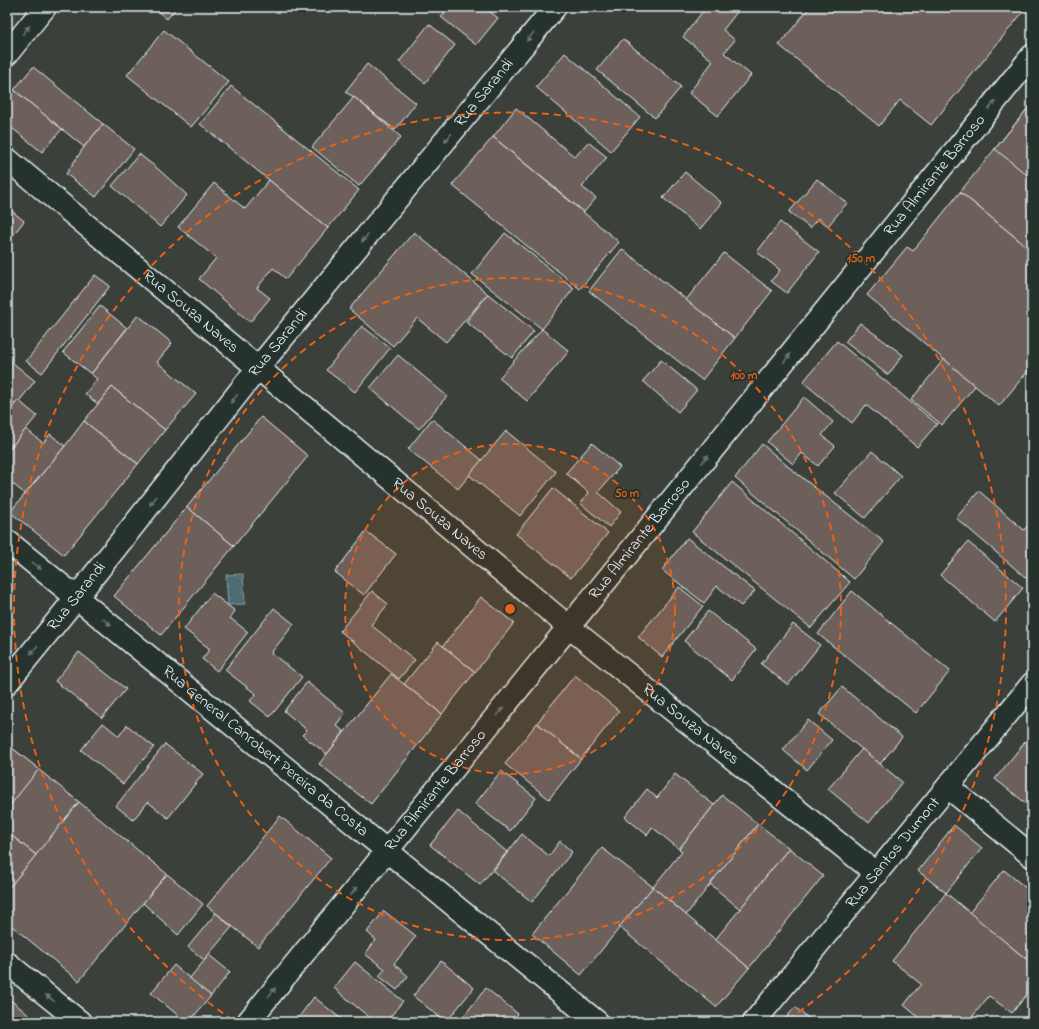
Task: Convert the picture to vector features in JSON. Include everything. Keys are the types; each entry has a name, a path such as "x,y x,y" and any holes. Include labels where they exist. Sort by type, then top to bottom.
{"street":[{"path":"7,54 45,7"},
{"name":"Rua Sarandi","path":"7,683 258,368 555,7"},
{"name":"Rua Almirante Barroso","path":"248,1022 386,850 569,627 1032,56"},
{"name":"Rua Souza Naves","path":"7,159 569,627 877,874"},
{"name":"Rua General Canrobert Pereira da Costa","path":"7,541 597,1022"},
{"name":"Rua Santos Dumont","path":"754,1022 1032,684"},
{"path":"948,787 1032,856"},
{"path":"7,963 80,1022"}],"water":[{"path":"243,574 245,604 228,605 226,575"}],"building":[{"path":"152,7 177,7 167,19"},
{"path":"449,7 484,7 498,18 476,45 441,17"},
{"path":"706,7 741,7 723,30 735,40 724,53 751,75 718,116 689,93 713,61 683,37"},
{"path":"810,7 1027,7 931,125 900,100 879,126 779,45"},
{"path":"429,24 455,45 425,83 399,62"},
{"path":"164,30 229,82 191,127 127,75"},
{"path":"623,39 681,87 655,118 597,70"},
{"path":"565,53 640,117 611,151 536,87"},
{"path":"367,64 416,103 395,130 354,97 345,92"},
{"path":"33,67 103,124 84,147 14,90"},
{"path":"231,86 359,190 328,228 200,124"},
{"path":"14,90 62,129 42,152 7,124 7,98"},
{"path":"354,97 401,137 359,186 312,147"},
{"path":"1032,103 1032,251 960,192"},
{"path":"1032,103 1032,179 995,149"},
{"path":"516,108 575,157 588,142 607,157 582,187 596,198 584,212 493,137"},
{"path":"103,124 134,149 96,197 66,174 84,147"},
{"path":"493,137 619,242 580,289 452,185"},
{"path":"139,154 187,195 160,227 112,186"},
{"path":"685,172 722,203 700,229 663,198"},
{"path":"817,179 847,203 828,226 818,218 810,228 789,212"},
{"path":"269,180 328,228 286,279 273,268 257,288 270,298 250,322 199,279 216,258 178,227 214,183 245,209"},
{"path":"960,192 1032,251 1032,366 999,406 867,295 907,247 913,251"},
{"path":"7,207 24,221 7,243"},
{"path":"780,222 819,252 787,293 771,281 780,270 757,252"},
{"path":"414,232 488,294 446,342 417,318 393,346 349,309"},
{"path":"505,233 574,288 542,329 472,274"},
{"path":"622,249 735,338 702,380 589,291"},
{"path":"724,253 772,291 735,338 686,300"},
{"path":"95,275 110,286 42,373 26,361"},
{"path":"488,294 534,331 512,358 466,322"},
{"path":"100,306 127,328 91,374 63,352"},
{"path":"138,315 172,343 157,362 196,394 165,430 112,387 98,404 85,394 97,379 91,374"},
{"path":"860,323 903,355 888,375 845,342"},
{"path":"362,326 390,348 355,392 326,370"},
{"path":"542,329 569,351 527,401 499,378"},
{"path":"837,341 937,424 917,447 866,405 852,423 803,382"},
{"path":"398,355 447,396 419,429 370,388"},
{"path":"7,358 35,381 16,405 7,398"},
{"path":"944,359 975,386 942,425 911,400"},
{"path":"661,360 697,390 678,412 643,381"},
{"path":"112,387 165,430 138,464 84,421"},
{"path":"804,397 833,422 822,435 835,446 818,466 802,453 793,464 767,442"},
{"path":"18,400 37,416 12,446 7,442 7,415"},
{"path":"261,417 308,456 234,546 187,507"},
{"path":"432,419 482,460 458,489 408,449"},
{"path":"84,421 138,464 64,555 10,512"},
{"path":"26,429 43,443 50,434 65,446 25,494 7,479 7,452"},
{"path":"506,431 556,472 520,516 469,475"},
{"path":"592,443 620,467 598,492 621,512 609,527 580,503 589,493 566,473"},
{"path":"762,444 884,542 854,579 735,478"},
{"path":"872,451 901,476 865,518 835,493"},
{"path":"732,482 850,582 811,628 692,532"},
{"path":"553,488 608,533 571,578 516,534"},
{"path":"979,491 1024,530 1032,520 1032,583 956,518"},
{"path":"187,507 234,546 161,635 114,596"},
{"path":"366,531 396,554 364,595 335,572"},
{"path":"687,538 755,591 741,606 717,586 704,603 662,570"},
{"path":"968,542 1023,588 995,622 940,575"},
{"path":"679,587 703,606 662,657 638,637"},
{"path":"372,591 388,604 371,625 415,660 399,679 340,631"},
{"path":"852,591 950,671 916,713 818,634"},
{"path":"212,593 235,611 230,618 248,632 217,671 202,659 210,649 184,629"},
{"path":"481,597 514,623 475,672 443,646"},
{"path":"274,608 294,624 271,653 302,677 270,717 250,701 256,694 225,670"},
{"path":"708,611 756,649 732,680 684,641"},
{"path":"793,624 820,645 788,685 761,664"},
{"path":"438,642 475,672 442,714 404,684"},
{"path":"79,652 126,689 102,718 55,681"},
{"path":"391,674 442,714 371,804 319,764"},
{"path":"575,675 619,711 581,759 537,723"},
{"path":"307,682 345,713 336,725 344,732 327,754 302,735 307,730 284,711"},
{"path":"842,687 902,737 880,764 819,714"},
{"path":"808,720 832,740 807,770 783,750"},
{"path":"103,723 119,736 127,725 154,747 123,784 81,750"},
{"path":"537,723 581,759 549,799 505,764"},
{"path":"1032,733 1032,808 995,779"},
{"path":"7,744 79,802 36,855 7,832"},
{"path":"7,744 39,769 7,809"},
{"path":"165,744 203,774 168,818 148,802 133,820 116,806"},
{"path":"862,749 902,782 869,823 828,789"},
{"path":"501,771 536,798 510,831 475,804"},
{"path":"675,774 714,805 679,849 652,827 647,835 625,817 647,789 657,798"},
{"path":"722,795 758,824 686,915 653,887 682,851 679,849"},
{"path":"79,802 167,874 79,981 7,922 7,890"},
{"path":"458,811 507,852 480,885 430,845"},
{"path":"280,816 331,858 258,947 207,906"},
{"path":"758,824 789,848 740,909 710,884"},
{"path":"954,825 982,848 946,893 918,871"},
{"path":"7,832 36,855 7,890"},
{"path":"522,834 549,856 560,841 572,852 532,902 493,871"},
{"path":"602,848 653,887 581,975 532,934"},
{"path":"789,848 823,876 749,968 715,940"},
{"path":"1004,870 1032,893 1032,949 1025,958 969,913"},
{"path":"167,874 203,904 178,935 143,903"},
{"path":"653,887 749,968 716,1007 619,927"},
{"path":"946,893 1032,964 1032,988 1012,1013 989,996 968,1022 924,1022 904,1005 921,984 892,961"},
{"path":"384,911 416,936 394,964 408,976 397,990 379,976 385,969 365,954 376,940 367,932"},
{"path":"216,913 232,927 204,960 188,947"},
{"path":"209,955 230,972 211,996 189,979"},
{"path":"441,961 474,988 446,1022 413,996"},
{"path":"355,962 403,1001 386,1022 375,1022 334,988"},
{"path":"174,965 211,996 189,1022 186,1022 151,993"},
{"path":"486,988 518,1014 511,1022 459,1022"},
{"path":"7,997 37,1022 7,1022"},
{"path":"314,997 345,1022 295,1022"},
{"path":"795,1007 813,1022 783,1022"}]}
